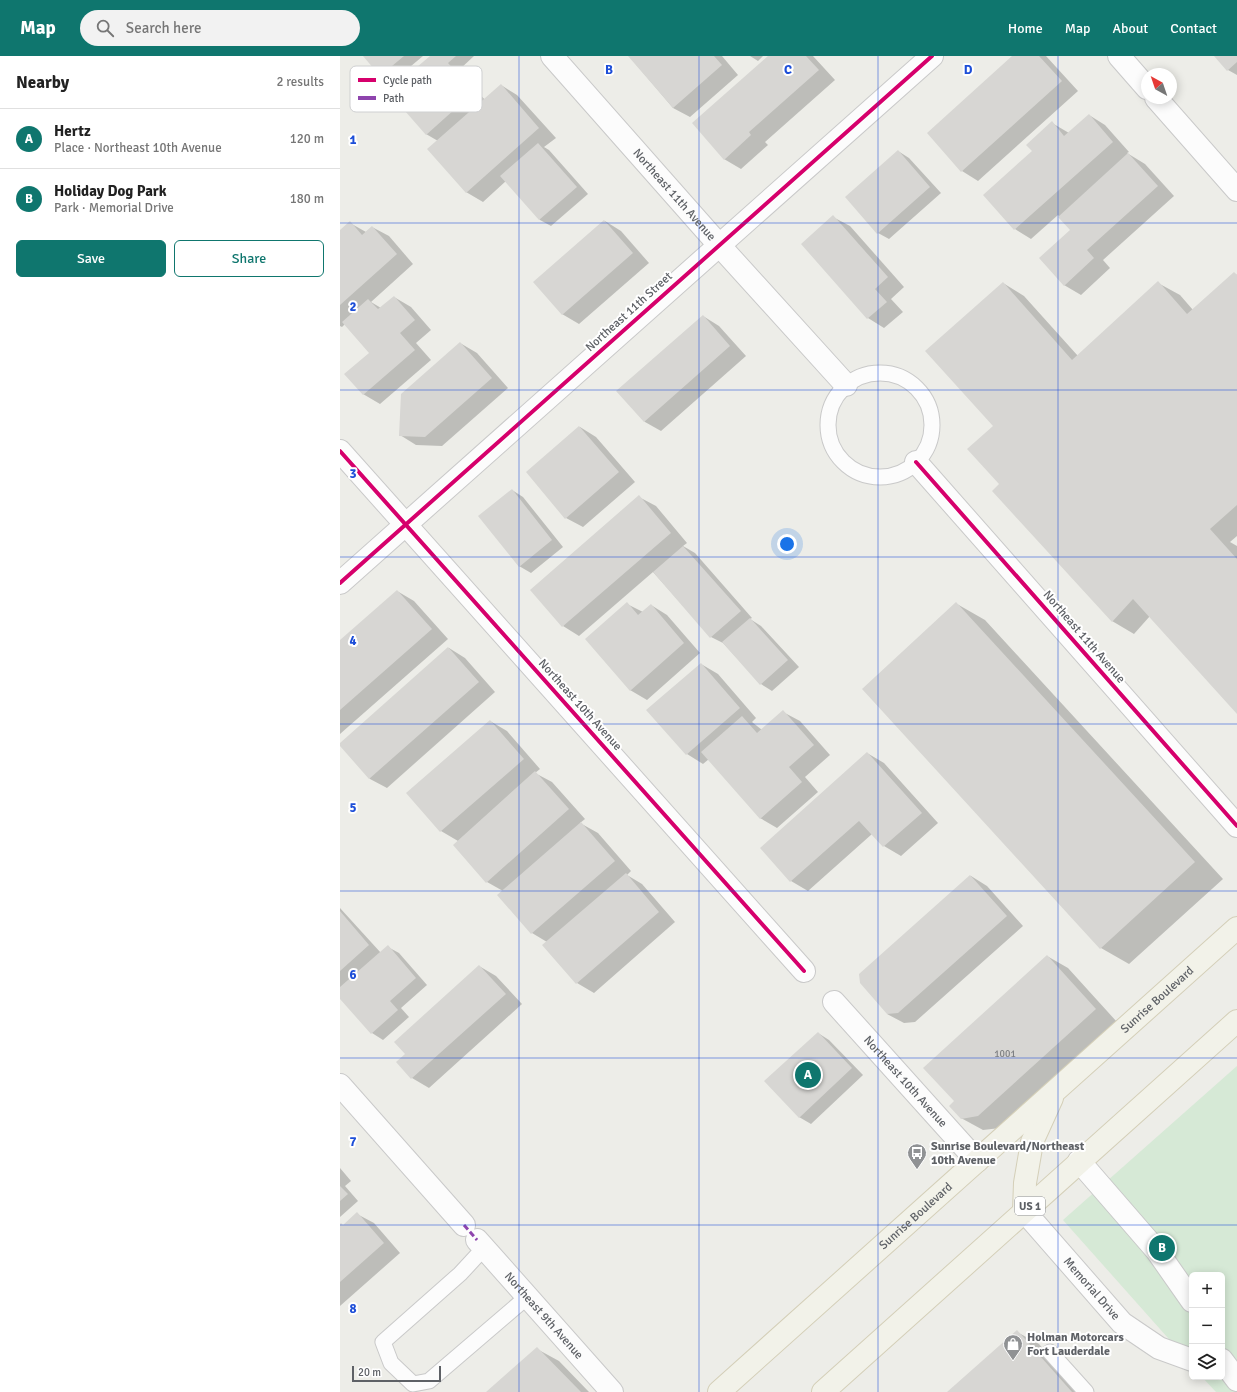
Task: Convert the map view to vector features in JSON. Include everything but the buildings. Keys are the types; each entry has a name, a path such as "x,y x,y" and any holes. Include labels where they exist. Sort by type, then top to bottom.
{"main road":[{"name":"Sunrise Boulevard","path":"727,1388 1237,928"},
{"name":"US 1","path":"823,1392 1237,1021"},
{"path":"1024,1212 1025,1183 1032,1142 1056,1090"}],"street":[{"name":"Northeast 11th Avenue","path":"552,56 719,245 846,385"},
{"name":"Northeast 11th Street","path":"340,583 932,56"},
{"path":"1119,56 1141,81"},
{"path":"1161,104 1237,190"},
{"name":"Northeast 10th Avenue","path":"340,451 804,971"},
{"name":"Northeast 11th Avenue","path":"916,462 1237,826"},
{"name":"Northeast 10th Avenue","path":"834,1002 977,1161"},
{"name":"Northeast 9th Avenue","path":"340,1085 612,1392"},
{"path":"1079,1161 1157,1252 1189,1297"},
{"name":"Memorial Drive","path":"1024,1212 1122,1323 1159,1348 1189,1360"},
{"path":"1225,1366 1237,1380"}],"lane":[{"path":"879,373 897,375 912,384 924,397 931,413 932,431 926,448 916,462 902,471 887,476 870,476 855,470 842,460 832,446 828,430 829,413 836,398 846,385 862,376 879,373"},
{"path":"475,1238 460,1274 383,1342 391,1363 413,1384 429,1381 527,1297"},
{"path":"1050,1352 1086,1392"}],"green space":[{"path":"1237,1066 1237,1392 1216,1392 1205,1380 1225,1380 1225,1272 1189,1272 1189,1362 1063,1220"}],"marked path":[{"path":"464,1225 477,1240"}],"cycle path":[{"path":"340,583 932,56"},
{"path":"340,451 804,971"},
{"path":"916,462 1237,826"}],"place":[{"name":"Hertz","path":"808,1075"},
{"name":"Sunrise Boulevard/Northeast 10th Avenue","path":"917,1170"},
{"name":"Holiday Dog Park","path":"1162,1248"},
{"name":"Holman Motorcars Fort Lauderdale","path":"1013,1361"}]}
